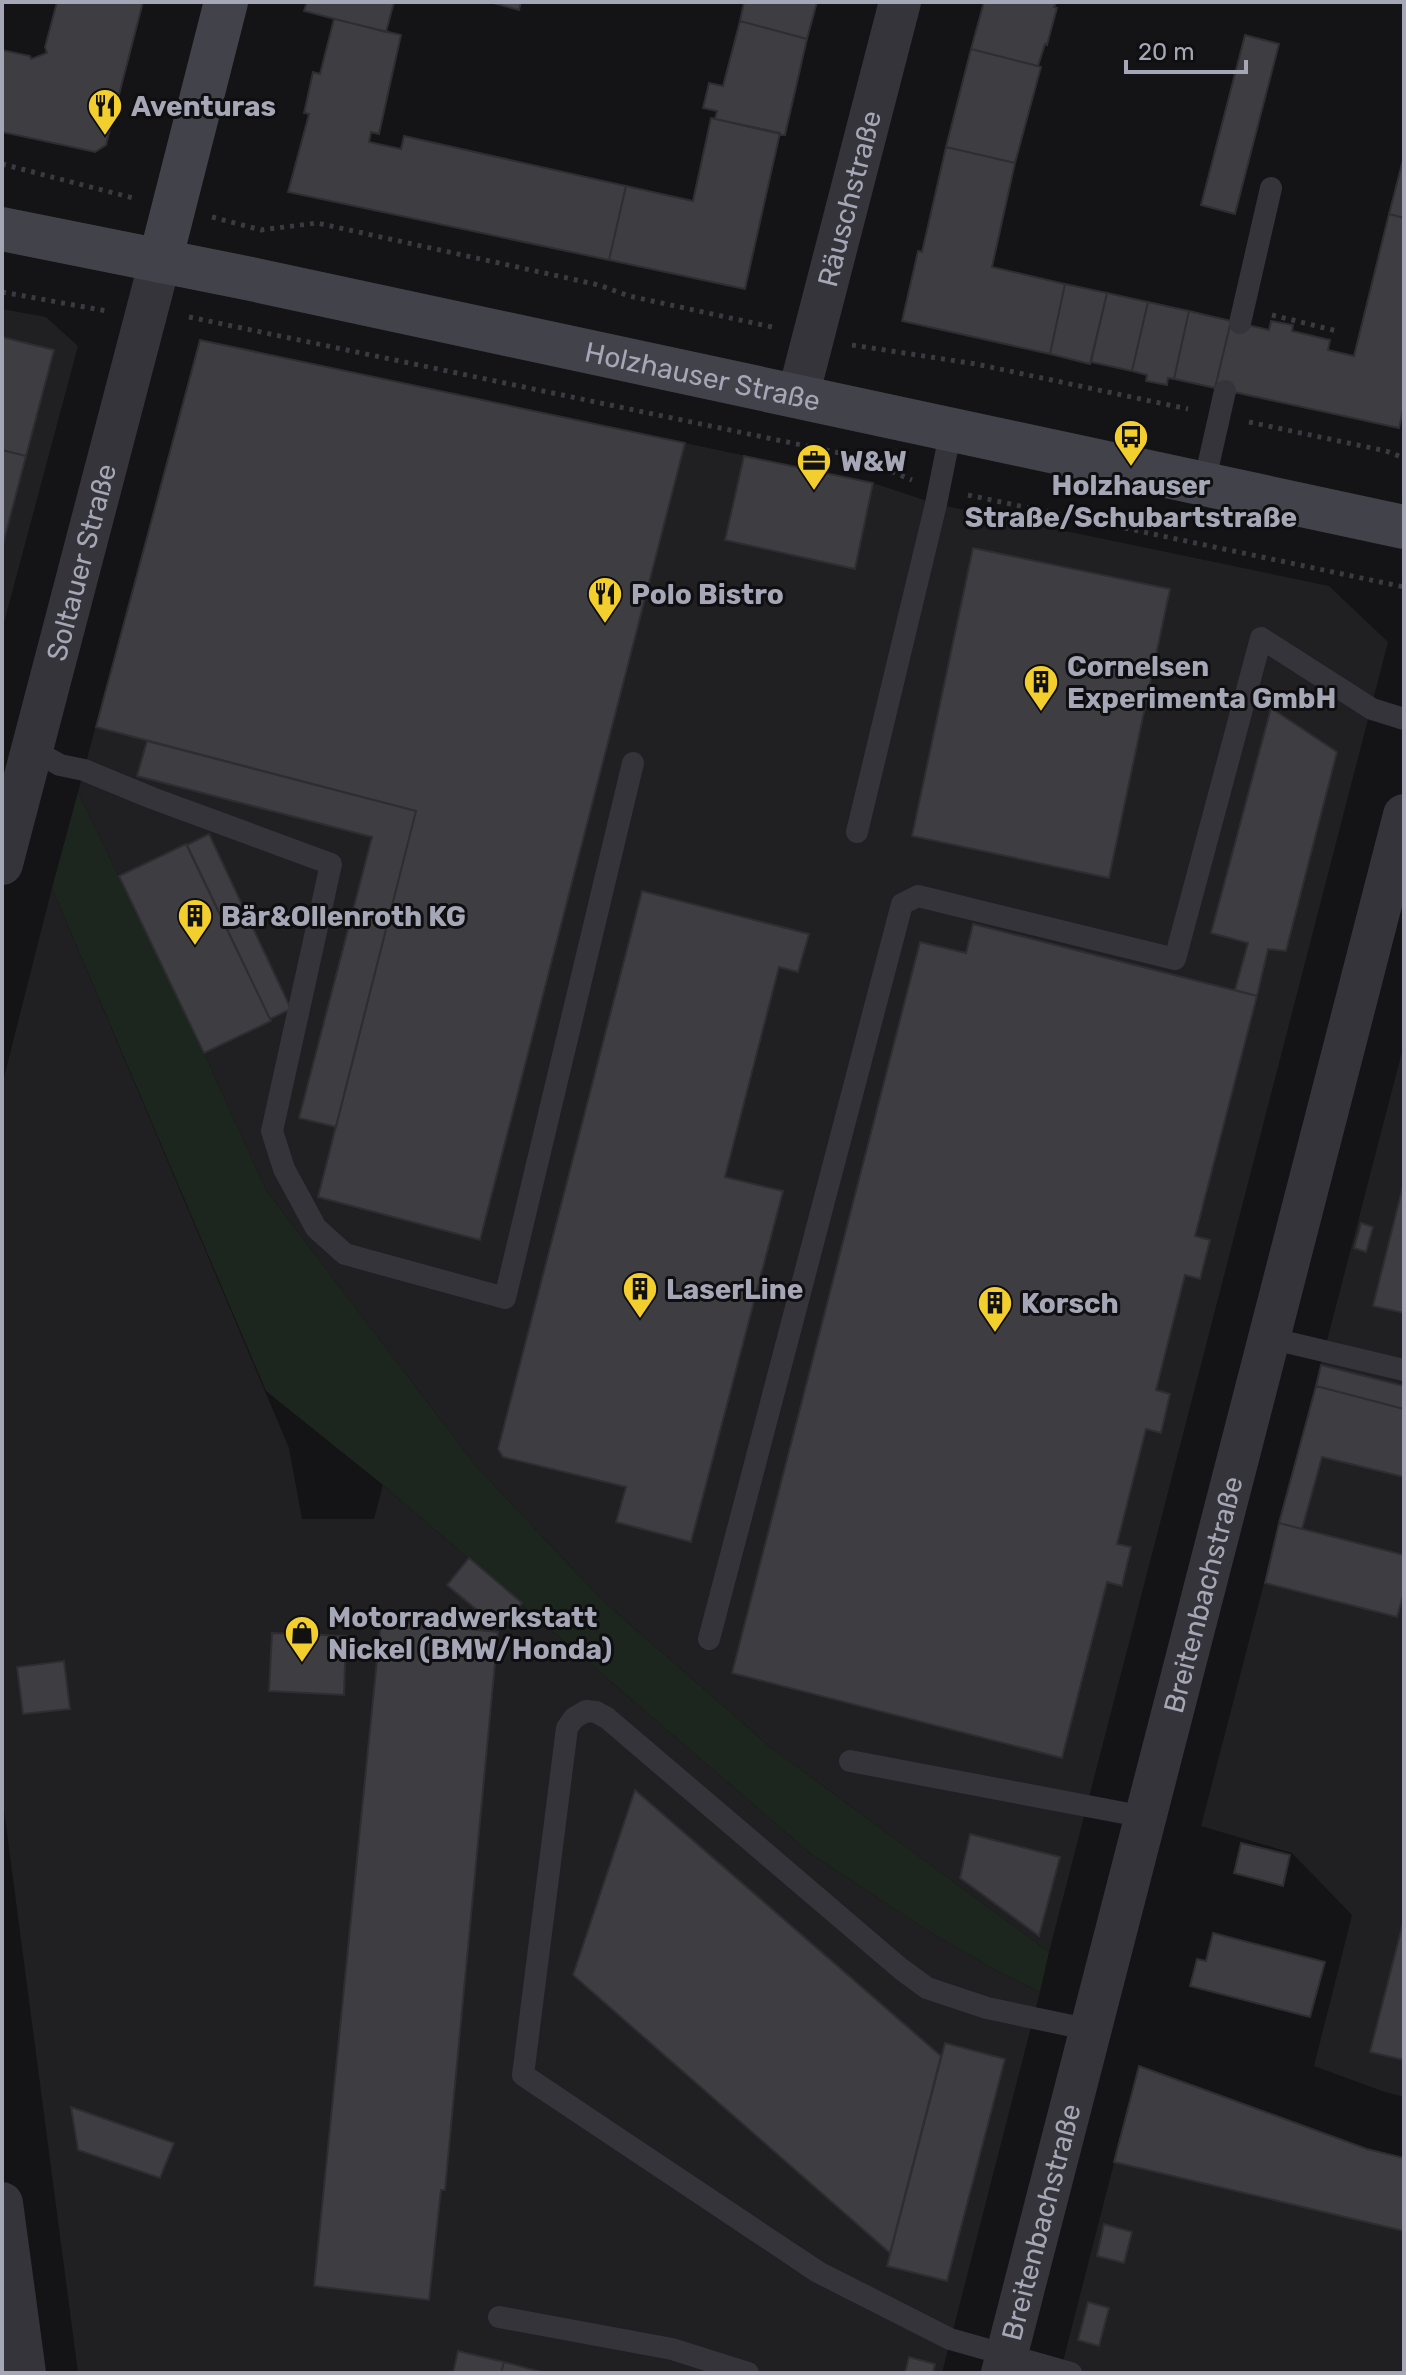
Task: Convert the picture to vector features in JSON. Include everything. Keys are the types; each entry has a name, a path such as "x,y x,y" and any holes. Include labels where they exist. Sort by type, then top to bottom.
{"main road":[{"path":"160,261 226,2"},
{"name":"Holzhauser Straße","path":"2,229 1404,527"}],"street":[{"name":"Räuschstraße","path":"798,396 900,2"},
{"name":"Soltauer Straße","path":"2,864 160,261"},
{"name":"Breitenbachstraße","path":"1004,2365 1269,1338 1397,868 1404,815"},
{"path":"2,2203 25,2373"}],"lane":[{"path":"1242,316 1271,188"},
{"path":"1204,484 1225,391"},
{"path":"857,832 951,429"},
{"path":"709,1639 902,904 918,896 1175,959 1261,638 1372,709 1404,719"},
{"path":"31,749 60,765 84,770 331,864 272,1131 284,1169 316,1228 345,1254 505,1298 633,763"},
{"path":"1269,1338 1404,1370"},
{"path":"1071,2373 1004,2365 818,2272 523,2075 567,1728 574,1718 586,1711 607,1718 927,1988 987,2008 1091,2030"},
{"path":"850,1761 1145,1817"},
{"path":"499,2317 672,2349 748,2373"}],"path":[{"path":"2,164 107,191"},
{"path":"209,217 261,230 317,223 786,330"},
{"path":"2,292 77,306"},
{"path":"1242,316 1337,331"},
{"path":"222,324 854,456 938,488 1404,587"},
{"path":"844,344 976,364 1386,451 1404,458"}],"shaded area":[{"path":"2,309 46,317 78,346 2,630"},
{"path":"200,340 873,483 936,504 1329,586 1388,642 1049,1952 770,1747 603,1601 475,1465 266,1190 204,1053 78,792"},
{"path":"78,792 204,1053 266,1190 475,1465 603,1601 770,1747 1049,1952 1040,1992 927,1930 811,1854 383,1485 266,1391 52,888"},
{"path":"52,888 289,1448 302,1519 374,1519 383,1485 811,1854 927,1930 1040,1992 942,2373 78,2373 2,1795 2,1085"},
{"path":"1404,1044 1404,2097 1314,2066 1352,1915 1292,1853 1201,1826"},
{"path":"1139,2066 1367,2149 1404,2158 1404,2373 1060,2373"}],"building":[{"path":"57,2 143,2 106,145 95,152 2,132 2,50 30,56 31,59 47,53 45,47"},
{"path":"307,2 394,2 386,32 304,11"},
{"path":"490,2 521,2 519,10"},
{"path":"744,2 817,2 807,39 740,21"},
{"path":"984,2 1056,3 1047,45 1038,66 971,49"},
{"path":"334,19 401,35 379,134 371,132 369,142 401,149 404,136 626,186 609,260 288,192 309,114 304,113 313,72 320,74"},
{"path":"740,21 807,39 785,135 715,119 717,111 703,108 709,83 723,86"},
{"path":"1245,35 1279,44 1235,214 1201,205"},
{"path":"971,49 1041,67 1015,163 946,147"},
{"path":"711,118 780,133 745,289 609,260 626,186 693,201"},
{"path":"946,147 1015,163 992,267 1065,284 1050,354 902,321 918,251 922,252"},
{"path":"1404,156 1404,218 1389,214"},
{"path":"1389,214 1404,218 1404,406 1399,428 1215,388 1231,321 1269,330 1271,321 1293,325 1292,331 1330,340 1328,350 1354,356"},
{"path":"1065,284 1107,293 1090,364 1050,354"},
{"path":"1107,293 1148,302 1132,371 1091,362"},
{"path":"1148,302 1189,311 1174,379 1168,378 1167,385 1146,381 1147,375 1132,371"},
{"path":"1189,311 1231,321 1215,388 1174,379"},
{"path":"2,337 54,350 26,456 2,450"},
{"path":"200,340 685,443 480,1240 318,1197 416,811 96,727"},
{"path":"2,450 26,456 2,548"},
{"path":"744,456 873,483 855,569 725,540"},
{"name":"Cornelsen Experimenta GmbH","path":"973,548 1170,589 1109,878 912,836"},
{"path":"1271,708 1337,752 1286,951 1268,949 1257,996 1235,990 1248,943 1211,933"},
{"path":"147,741 416,811 336,1127 299,1118 372,837 137,776"},
{"path":"209,834 291,1009 270,1019 187,845"},
{"name":"Bär&Ollenroth KG","path":"186,844 271,1021 204,1053 119,876"},
{"name":"LaserLine","path":"642,891 809,934 798,972 779,967 725,1177 783,1191 691,1542 616,1522 626,1487 503,1457 498,1449"},
{"name":"Korsch","path":"973,924 1257,996 1195,1236 1210,1240 1200,1279 1185,1275 1156,1390 1170,1394 1161,1433 1146,1429 1117,1544 1131,1547 1122,1586 1107,1582 1062,1758 732,1673 920,942 966,953"},
{"path":"1404,1182 1404,1313 1373,1306"},
{"path":"1361,1223 1373,1227 1366,1252 1354,1248"},
{"path":"1321,1365 1404,1386 1404,1409 1316,1386"},
{"path":"1316,1386 1404,1409 1404,1477 1322,1457 1302,1529 1279,1523"},
{"path":"1279,1523 1404,1555 1404,1592 1397,1617 1265,1583"},
{"path":"469,1558 522,1603 500,1629 447,1585"},
{"path":"381,1620 498,1632 445,2190 441,2190 429,2300 314,2286"},
{"path":"272,1633 346,1636 344,1695 269,1691"},
{"path":"64,1661 70,1709 23,1714 17,1667"},
{"path":"635,1790 941,2056 890,2253 573,1975"},
{"path":"970,1834 1060,1857 1039,1936 960,1878"},
{"path":"1241,1843 1290,1855 1283,1886 1234,1873"},
{"path":"1404,1919 1404,2060 1370,2052"},
{"path":"1213,1933 1325,1962 1310,2017 1190,1986 1197,1959 1206,1961"},
{"path":"945,2043 1005,2059 947,2281 887,2266"},
{"path":"1139,2066 1367,2149 1404,2158 1404,2231 1114,2162"},
{"path":"71,2107 174,2143 160,2178 78,2150"},
{"path":"1104,2224 1132,2232 1124,2263 1097,2256"},
{"path":"1088,2302 1109,2308 1099,2346 1078,2340"},
{"path":"458,2351 504,2362 501,2373 453,2373"},
{"path":"909,2357 935,2364 933,2373 905,2373"},
{"path":"504,2362 545,2373 501,2373"}],"place":[{"name":"Aventuras","path":"105,137"},
{"name":"Holzhauser Straße/Schubartstraße","path":"1131,468"},
{"name":"W&W","path":"814,492"},
{"name":"Polo Bistro","path":"605,625"},
{"name":"Cornelsen Experimenta GmbH","path":"1041,713"},
{"name":"Bär&Ollenroth KG","path":"195,947"},
{"name":"LaserLine","path":"640,1320"},
{"name":"Korsch","path":"995,1334"},
{"name":"Motorradwerkstatt Nickel (BMW/Honda)","path":"302,1664"}]}
